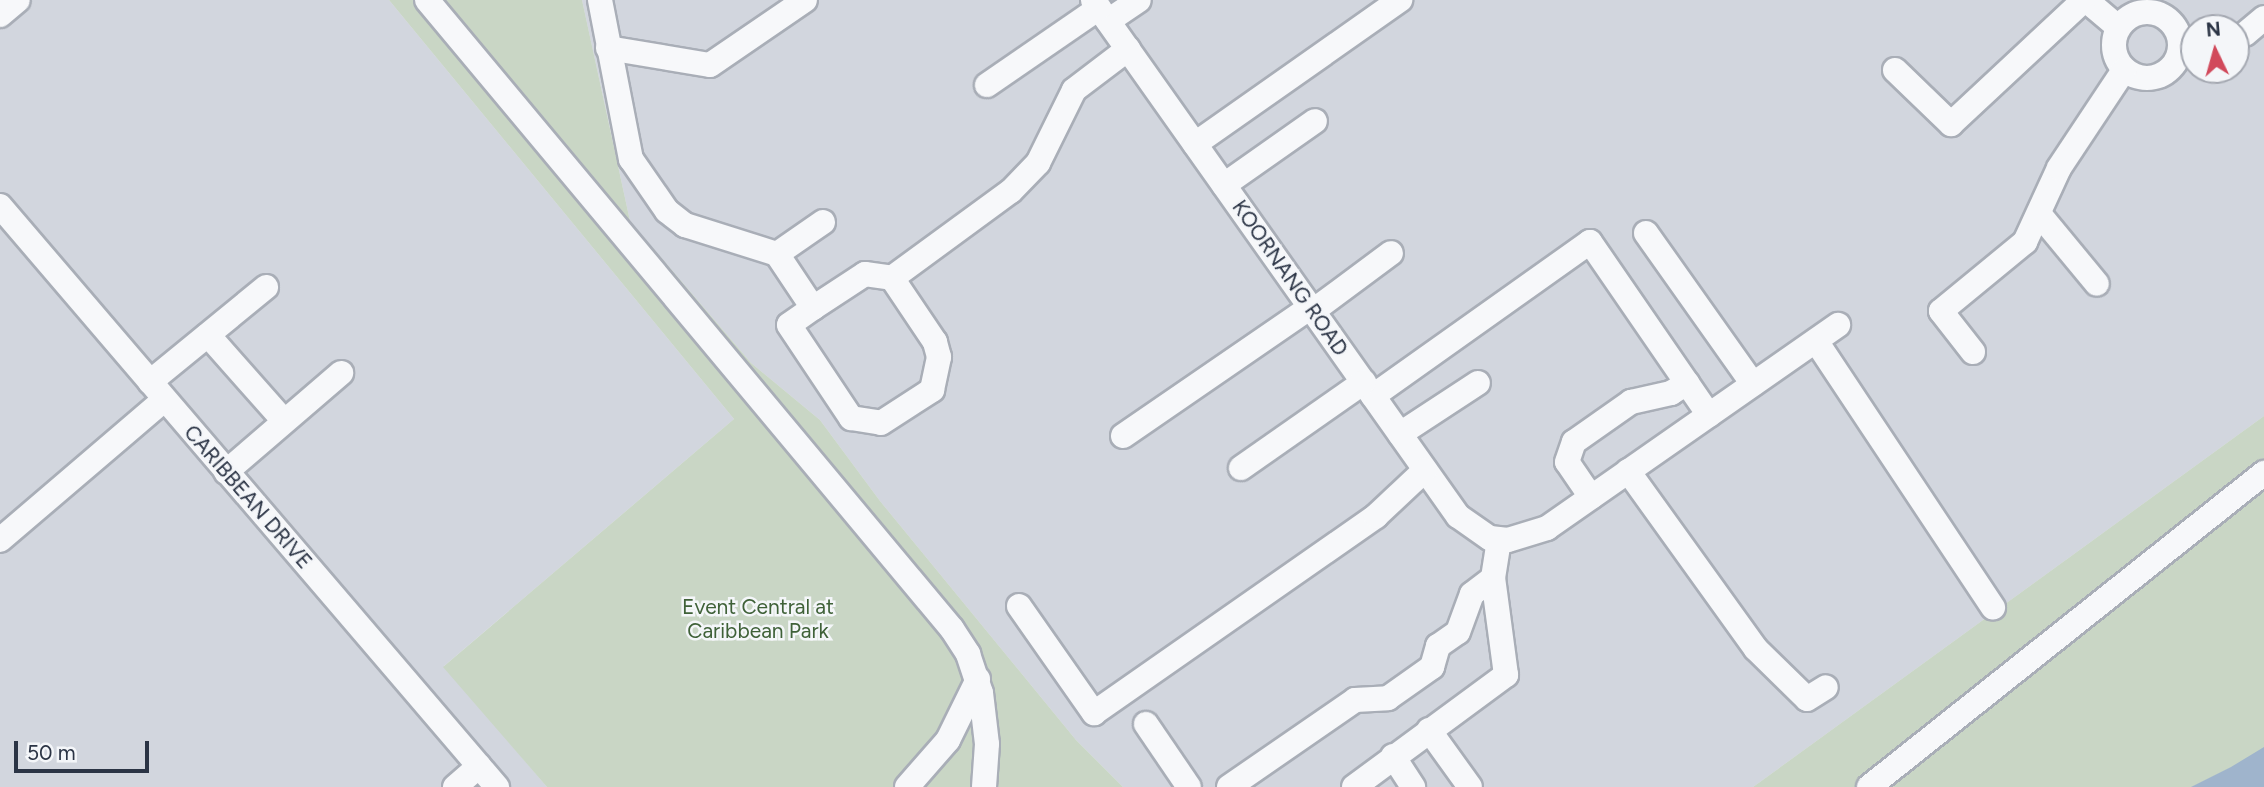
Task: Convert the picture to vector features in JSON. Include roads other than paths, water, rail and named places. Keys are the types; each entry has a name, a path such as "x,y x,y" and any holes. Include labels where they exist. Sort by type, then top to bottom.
{"street":[{"path":"0,15 18,0"},
{"path":"427,0 926,594 968,654 978,679 987,731 984,787"},
{"path":"600,0 631,159 667,211 685,225 777,254 813,308"},
{"path":"608,48 710,65 804,0"},
{"path":"988,85 1100,9 1139,0"},
{"path":"1195,144 1400,0"},
{"path":"1895,70 1951,124 2085,0 2118,27"},
{"path":"2160,7 2175,26 2179,37 2177,59 2154,78 2132,76 2124,70 2113,46 2118,27 2134,14 2160,7"},
{"name":"KOORNANG ROAD","path":"1100,9 1458,516 1474,530 1499,539"},
{"path":"892,278 935,342 939,357 932,390 881,423 851,418 789,325 865,275 892,278 1030,173 1074,90 1128,49"},
{"path":"1973,352 1941,311 2025,243 2040,215 2059,168 2124,70"},
{"path":"1224,185 1315,121"},
{"name":"CARIBBEAN DRIVE","path":"0,206 497,787"},
{"path":"2040,215 2097,285"},
{"path":"777,254 823,222"},
{"path":"1646,233 1753,384"},
{"path":"1241,468 1368,389 1590,242 1709,415"},
{"path":"1124,436 1391,253"},
{"path":"0,540 157,391 208,335 266,287"},
{"path":"1354,787 1506,675 1493,578 1499,539 1547,528 1838,325"},
{"path":"208,335 284,421"},
{"path":"1816,341 1993,607"},
{"path":"226,472 341,373"},
{"path":"1400,435 1478,383"},
{"path":"1591,497 1567,462 1574,442 1631,402 1671,393 1687,383"},
{"path":"1019,606 1094,713 1376,516 1425,470"},
{"path":"1628,471 1756,649 1807,699 1826,687"},
{"path":"1869,787 2264,473"},
{"path":"1229,787 1356,700 1388,698 1432,667 1438,646 1458,632 1472,594 1493,578"},
{"path":"907,787 948,740 978,679"},
{"path":"1146,724 1189,787"},
{"path":"1429,730 1470,787"},
{"path":"1393,756 1413,787"},
{"path":"455,787 479,766"}],"water":[{"path":"2264,747 2264,787 2191,787 2231,767"}],"park label":[{"name":"Event Central at Caribbean Park","path":"758,619"}]}
